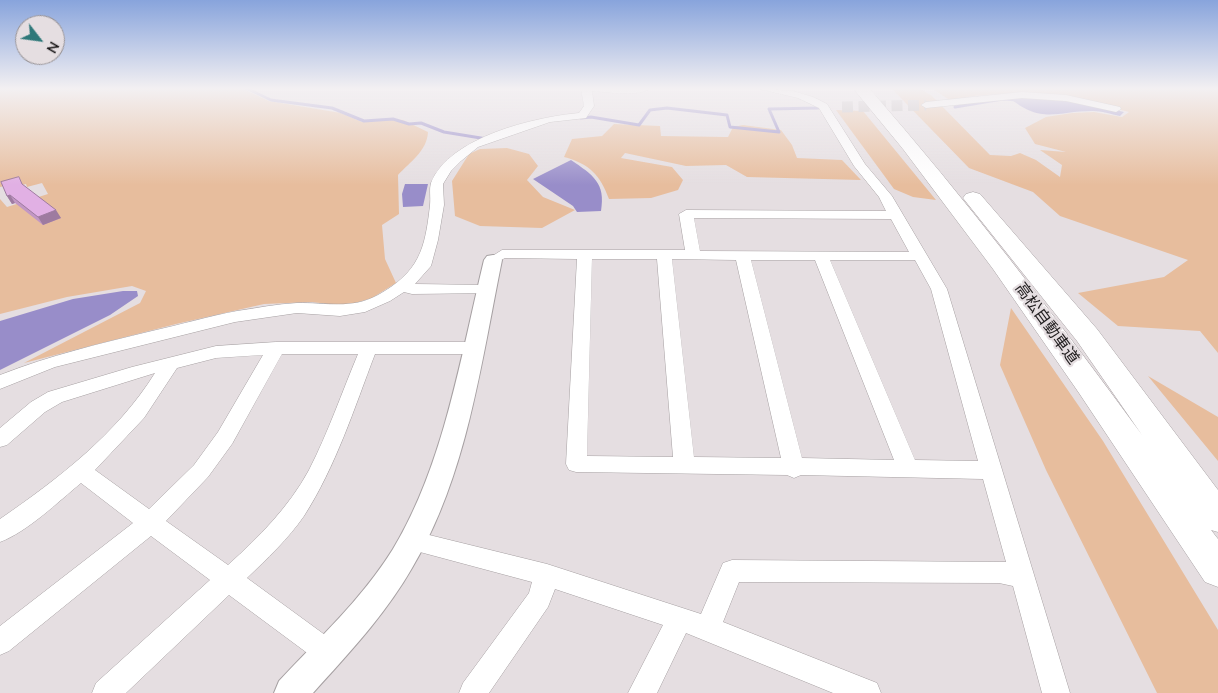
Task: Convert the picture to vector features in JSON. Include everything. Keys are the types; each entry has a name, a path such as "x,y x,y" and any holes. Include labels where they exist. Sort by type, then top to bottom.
{"highway":[{"name":"高松自動車道","path":"888,120 945,189 1057,337 1218,570"},
{"name":"高松自動車道","path":"905,120 966,189 1087,335 1218,517"},
{"path":"1087,335 1218,494"}],"street":[{"path":"0,382 50,362 236,317 297,308 340,311 365,307 384,298 404,286 423,266 432,240 437,205 437,184 446,169 457,158 474,146 544,120"},
{"path":"836,120 860,166 885,196 894,215 939,289 1056,693"},
{"path":"693,254 686,214 894,215"},
{"path":"290,693 379,594 412,541 438,486 493,260 502,254 918,256"},
{"path":"585,254 576,464 974,469 992,472"},
{"path":"664,254 684,466"},
{"path":"742,255 794,468"},
{"path":"820,255 908,469"},
{"path":"404,286 412,289 486,290"},
{"path":"0,439 38,407 55,397 132,372 216,352 276,348 472,348"},
{"path":"0,642 151,522 201,471 225,438 276,348"},
{"path":"106,693 273,537 295,510 318,473 369,348"},
{"path":"0,532 80,473 126,426 161,380 171,363"},
{"path":"80,473 151,522 327,652"},
{"path":"412,541 547,575 680,618 867,693"},
{"path":"707,629 732,571 999,572 1022,576"},
{"path":"473,693 539,599 547,575"},
{"path":"642,693 680,618"}],"shaded area":[{"path":"0,120 358,120 362,122 404,120 428,132 425,145 421,151 398,175 399,214 382,225 385,259 396,283 372,298 345,306 312,302 264,304 176,324 24,363 140,303 146,291 132,286 67,297 0,314 0,199 7,207 48,194 42,183 27,187 26,184 9,188 8,185 0,187"},
{"path":"844,120 871,120 936,200 913,197 894,189"},
{"path":"923,120 956,120 990,155 1011,156 1020,153 1036,160 1060,177 1062,165 1040,150 1066,152 1035,144 1025,128 1040,120 1218,120 1218,353 1200,331 1118,326 1078,293 1164,277 1188,260 1060,216 1033,192 969,168"},
{"path":"614,124 660,126 661,136 728,137 733,127 743,125 781,130 792,145 797,158 842,160 861,180 747,177 726,165 686,166 625,153 621,158 672,167 683,180 678,190 651,198 609,199 602,183 593,172 581,163 564,157 572,139 602,136"},
{"path":"507,148 529,154 538,166 527,180 543,197 575,210 542,228 480,226 455,216 452,181 469,154 480,149"},
{"path":"571,160 586,170 600,187 602,193 601,211 577,212 573,206 533,179"},
{"path":"405,184 428,184 423,206 403,207 402,194"},
{"path":"123,291 137,291 138,296 110,315 0,370 0,321 73,299"},
{"path":"1011,308 1103,441 1218,630 1218,693 1157,693 1046,470 1000,365"},
{"path":"1148,376 1218,417 1218,461"}],"building":[{"path":"19,177 22,184 56,210 38,217 10,195 7,196 1,182"}],"waterway":[{"path":"362,120 374,120"},
{"path":"397,120 409,124 421,123 444,132 487,139"},
{"path":"611,120 639,125 642,120"},
{"path":"728,120 730,127 779,132 774,120"}]}
